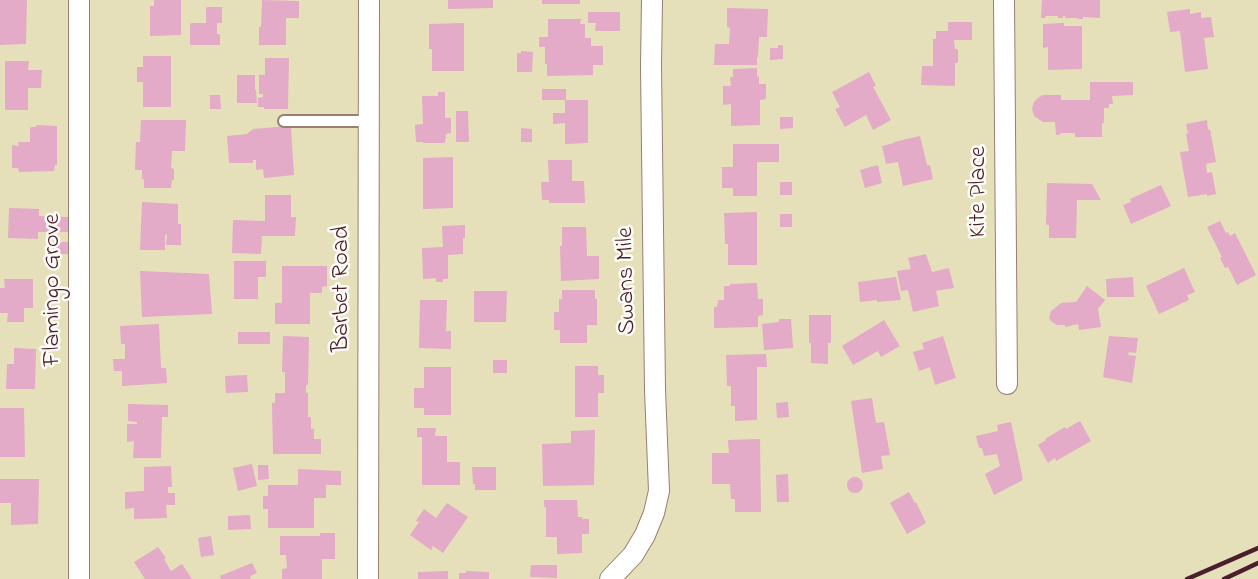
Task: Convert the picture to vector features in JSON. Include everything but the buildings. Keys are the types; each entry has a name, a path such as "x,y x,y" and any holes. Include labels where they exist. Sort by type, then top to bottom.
{"street":[{"name":"Flamingo Grove","path":"79,0 79,579"},
{"name":"Barbet Road","path":"368,579 369,0"},
{"name":"Swans Mile","path":"610,579 633,555 645,535 654,513 659,490 655,390 652,0"},
{"name":"Kite Place","path":"1004,0 1007,384"}],"lane":[{"path":"284,121 369,121"}],"railway":[{"path":"1187,579 1258,548"},
{"path":"1224,579 1258,563"}]}
